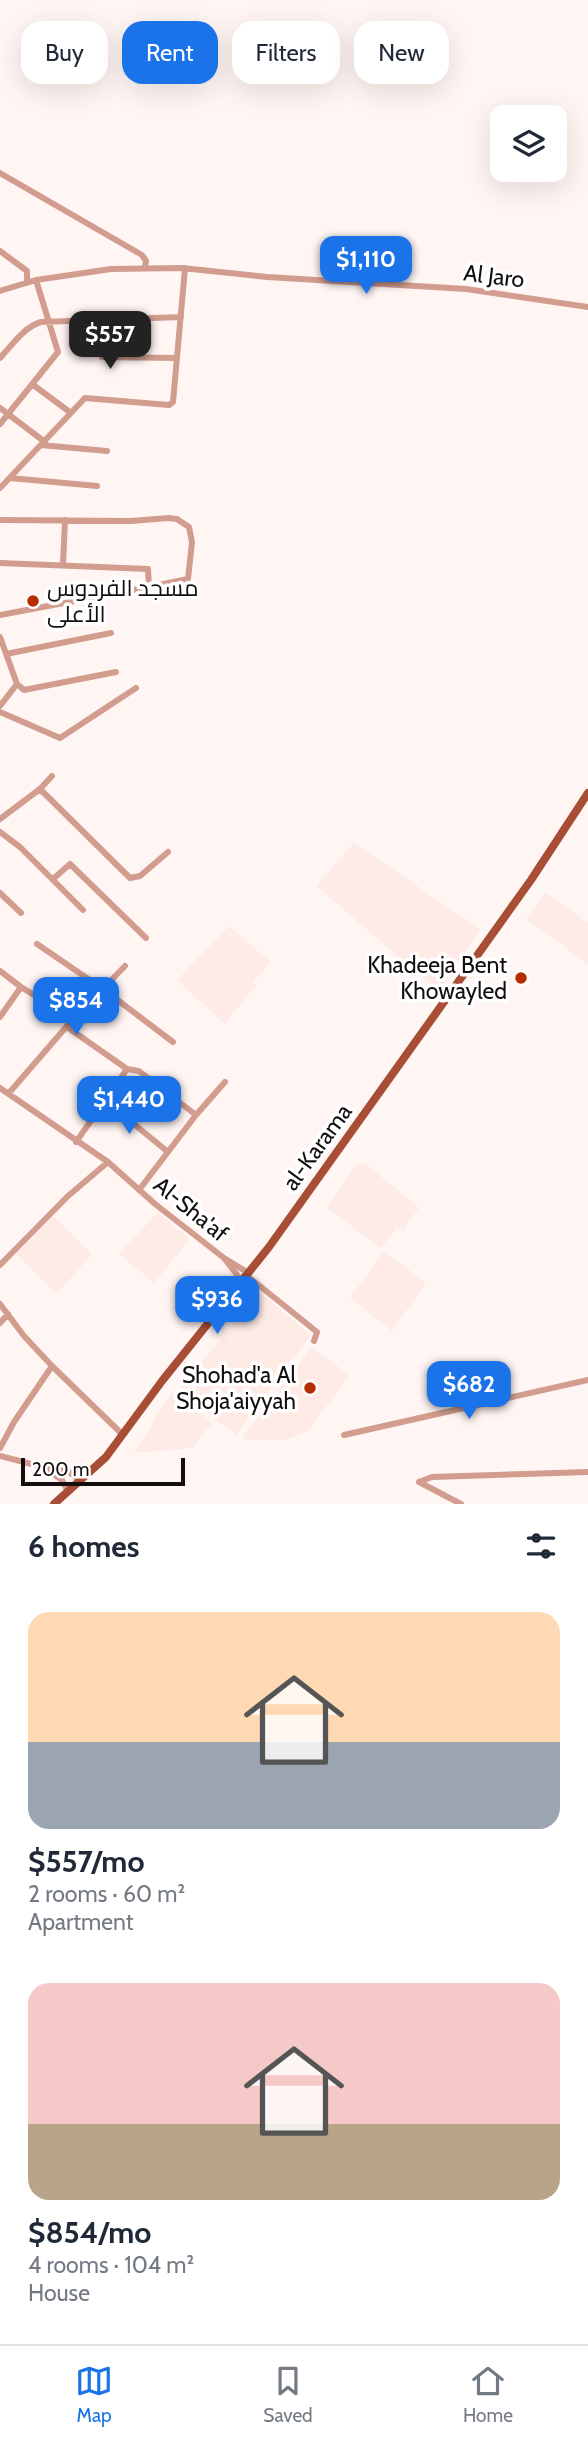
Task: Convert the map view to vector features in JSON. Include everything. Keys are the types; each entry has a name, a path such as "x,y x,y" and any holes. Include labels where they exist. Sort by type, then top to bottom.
{"main road":[{"name":"al-Karama","path":"54,1504 100,1463 269,1247 526,888 588,793"}],"street":[{"path":"0,173 142,255 146,261 145,267"},
{"path":"0,251 27,271 27,282"},
{"path":"0,488 85,398 169,405 173,402 186,268"},
{"name":"Al Jaro","path":"0,291 36,280 111,269 186,268 267,277 466,289 588,307"},
{"path":"0,424 58,352 36,280"},
{"path":"0,358 33,324 49,321 181,317"},
{"path":"99,319 102,357 177,358"},
{"path":"32,384 71,413"},
{"path":"0,408 43,444 107,451"},
{"path":"10,478 97,486"},
{"path":"0,520 131,522 169,518 177,519 189,527 192,542 188,579 0,615"},
{"path":"63,565 65,520"},
{"path":"0,563 148,569 149,587"},
{"path":"6,654 111,633"},
{"path":"0,637 17,684 24,690 116,672"},
{"path":"0,706 17,684"},
{"path":"0,712 60,738 136,688"},
{"path":"0,819 40,789 52,776"},
{"path":"40,789 130,878 140,876 168,852"},
{"path":"0,832 20,847 83,910"},
{"path":"53,879 70,864 146,938"},
{"path":"0,893 21,913"},
{"path":"37,944 173,1042"},
{"path":"9,1093 73,1019 125,966"},
{"path":"0,971 73,1019"},
{"path":"0,1017 21,987"},
{"path":"67,1027 127,1069 139,1071 196,1115"},
{"path":"76,1142 127,1069"},
{"path":"139,1190 196,1115 225,1082"},
{"name":"Al-Sha'af","path":"0,1088 108,1162 139,1190 317,1332 314,1341"},
{"path":"106,1101 168,1152"},
{"path":"0,1265 68,1196 108,1162"},
{"path":"0,1304 24,1336 52,1366 122,1434"},
{"path":"0,1323 8,1314"},
{"path":"0,1448 14,1422 52,1366"},
{"path":"344,1435 588,1380"},
{"path":"0,1456 69,1472 80,1481"},
{"path":"43,1467 62,1480 68,1492"},
{"path":"461,1504 419,1482 432,1477 588,1472"}],"shaded area":[{"path":"354,843 480,929 439,991 316,886"},
{"path":"546,892 588,923 588,964 526,919"},
{"path":"229,926 271,962 253,982 256,985 225,1024 177,980"},
{"path":"366,1164 419,1208 403,1230 397,1227 381,1248 327,1208 356,1165"},
{"path":"158,1212 190,1239 154,1283 119,1254"},
{"path":"54,1216 92,1254 57,1294 16,1254"},
{"path":"384,1251 426,1283 392,1331 350,1298"},
{"path":"259,1292 311,1335 236,1435 178,1391"},
{"name":"Shohad'a Al Shoja'aiyyah","path":"311,1348 350,1375 308,1431 285,1440 245,1440 243,1437"},
{"path":"172,1392 212,1423 192,1448 134,1453"}],"place":[{"name":"مسجد الفردوس الأعلى","path":"33,601"},
{"name":"Khadeeja Bent Khowayled","path":"521,978"},
{"name":"Shohad'a Al Shoja'aiyyah","path":"310,1388"}]}
